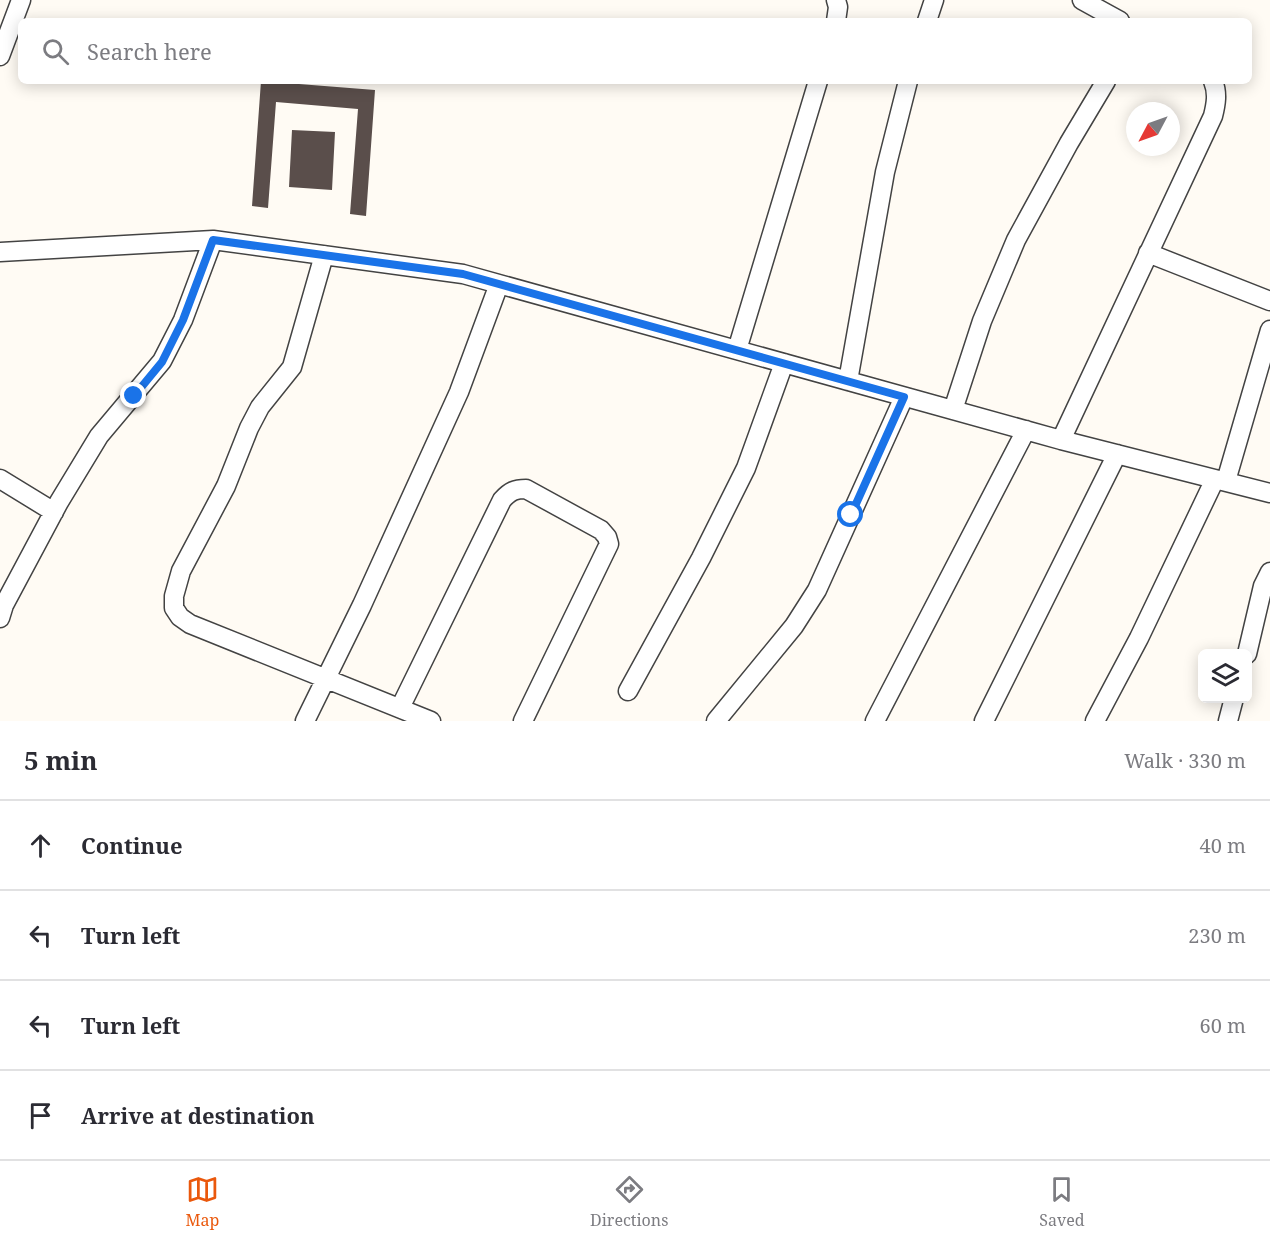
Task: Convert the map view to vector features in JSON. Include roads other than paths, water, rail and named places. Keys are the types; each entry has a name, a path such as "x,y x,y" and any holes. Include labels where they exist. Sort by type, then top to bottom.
{"street":[{"path":"1,52 21,0"},
{"path":"836,0 838,7 836,18"},
{"path":"928,18 934,0"},
{"path":"1082,0 1106,6 1117,18"},
{"path":"737,350 817,84"},
{"path":"848,381 885,172 907,84"},
{"path":"953,410 982,321 1016,240 1104,84"},
{"path":"1061,440 1212,116 1216,97 1214,84"},
{"path":"0,618 4,605 54,512 99,436 117,412 134,396 162,362 183,320 213,240"},
{"path":"0,252 213,240 463,274 1061,440 1270,492"},
{"path":"1148,253 1270,301"},
{"path":"324,255 292,367 260,407 249,428 226,486 181,571 174,596 174,608 180,617 190,624 431,721"},
{"path":"304,721 362,605 459,392 499,284"},
{"path":"1095,721 1220,480 1270,330"},
{"path":"628,691 701,558 746,468 784,363"},
{"path":"716,721 794,626 817,590 904,397"},
{"path":"875,721 1026,430"},
{"path":"984,721 1117,454"},
{"path":"0,479 54,512"},
{"path":"400,708 502,500 509,492 526,489 601,530 609,544 523,721"},
{"path":"1248,649 1263,586 1270,572"},
{"path":"1228,721 1233,703"}]}
